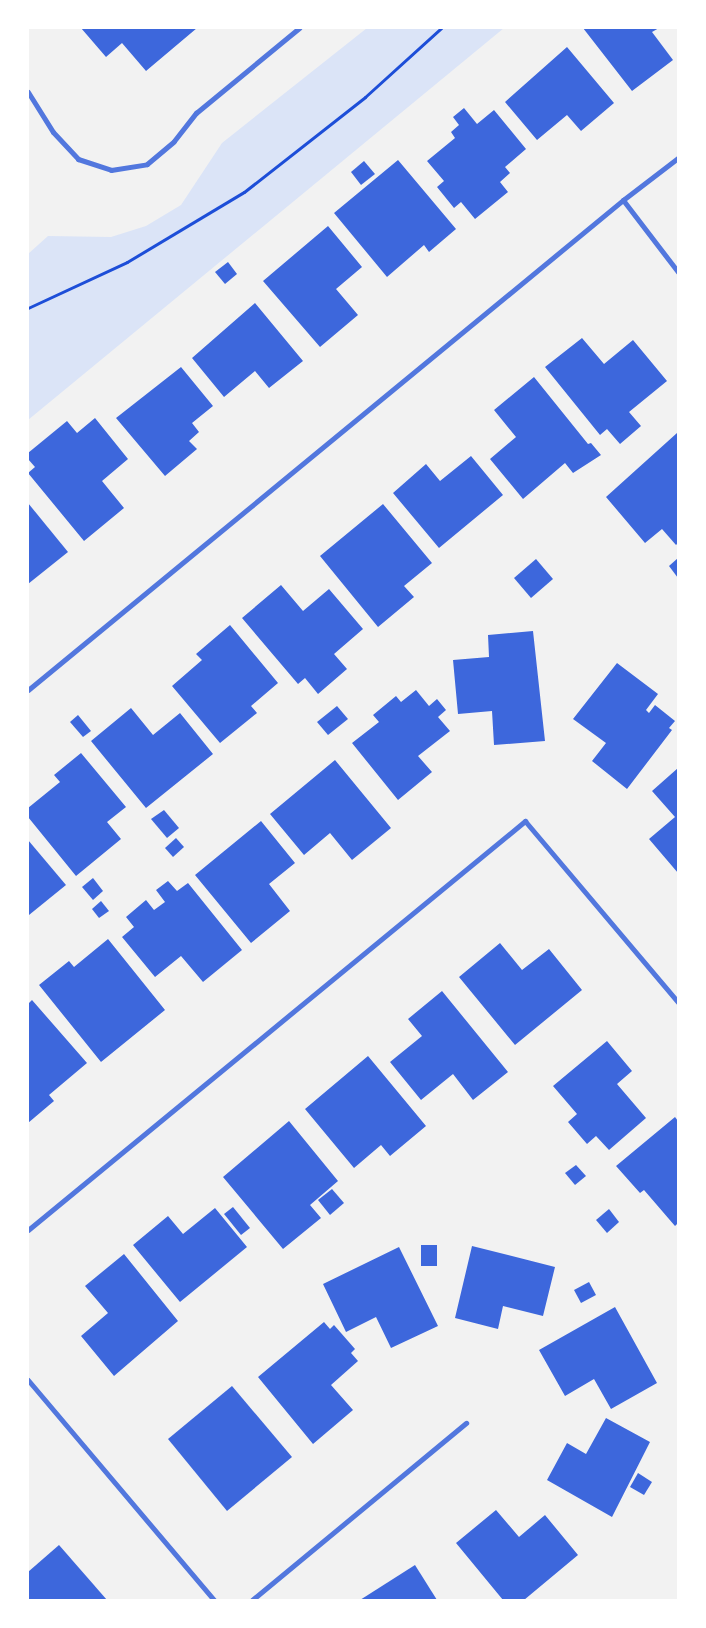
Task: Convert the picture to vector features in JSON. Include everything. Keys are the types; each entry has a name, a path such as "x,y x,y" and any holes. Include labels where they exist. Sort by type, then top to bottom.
{"street":[{"path":"28,92 53,132 78,159 111,170 146,164 174,141 196,113 299,28"},
{"path":"28,690 622,200 678,158"},
{"path":"622,200 678,272"},
{"path":"28,1230 524,821 678,1002"},
{"path":"28,1380 214,1600"},
{"path":"252,1600 466,1423"}],"path":[{"path":"28,308 136,257 244,192 343,116 442,28"}],"shaded area":[{"path":"367,28 504,28 28,420 28,254 48,236 111,237 146,226 181,205 222,143"}],"building":[{"path":"81,28 197,28 146,71 122,43 106,57"},
{"path":"583,28 659,28 652,32 673,60 632,91"},
{"path":"567,47 614,103 581,131 567,115 537,140 505,102"},
{"path":"464,108 477,124 494,110 526,149 505,167 510,173 500,182 508,192 475,219 461,202 454,208 437,187 444,181 427,161 455,138 451,132 459,125 453,117"},
{"path":"398,160 456,229 429,252 424,245 387,277 334,213"},
{"path":"364,161 375,174 361,185 351,172"},
{"path":"328,226 362,267 336,289 358,315 320,347 263,281"},
{"path":"228,262 237,274 225,284 215,272"},
{"path":"255,303 303,361 269,388 255,371 224,397 192,358"},
{"path":"582,338 604,364 633,340 667,381 629,412 641,426 620,444 607,429 600,435 545,367"},
{"path":"181,367 213,406 192,423 199,432 189,441 197,449 165,476 116,418"},
{"path":"534,377 588,444 591,443 601,455 573,473 565,463 523,499 490,459 516,437 494,410"},
{"path":"95,418 128,459 102,481 124,508 84,541 28,473 35,467 28,459 28,453 67,421 77,433"},
{"path":"677,433 678,543 676,545 662,529 645,543 606,497"},
{"path":"471,456 503,495 439,548 393,493 426,464 440,481"},
{"path":"28,503 68,552 28,584"},
{"path":"383,504 432,563 404,586 414,597 378,627 320,556"},
{"path":"678,558 678,578 669,566"},
{"path":"536,559 553,579 531,598 514,578"},
{"path":"281,585 303,611 329,589 363,629 334,654 347,669 318,694 305,678 298,684 242,618"},
{"path":"230,625 278,683 251,706 257,713 220,743 172,686 202,660 196,654"},
{"path":"533,631 545,741 494,745 492,711 458,714 453,660 489,657 488,635"},
{"path":"617,663 658,694 646,710 649,713 655,705 675,721 669,728 672,730 627,789 592,761 606,743 573,719"},
{"path":"416,690 429,706 437,699 446,710 438,717 450,731 418,756 432,772 398,800 352,743 379,722 373,715 396,696 401,702"},
{"path":"337,706 348,719 328,735 317,722"},
{"path":"131,708 153,735 180,713 213,754 146,808 91,741"},
{"path":"78,715 91,731 83,737 70,722"},
{"path":"81,753 126,807 107,822 121,839 76,876 28,817 28,808 60,782 54,775"},
{"path":"335,760 391,828 352,860 330,833 304,855 270,814"},
{"path":"678,768 678,873 649,839 675,817 652,791"},
{"path":"164,810 179,828 167,838 151,819"},
{"path":"261,821 295,863 269,884 290,911 251,943 195,875"},
{"path":"176,838 184,847 173,857 165,848"},
{"path":"28,840 66,885 29,915 28,913"},
{"path":"93,878 103,891 93,900 82,887"},
{"path":"168,881 177,891 188,883 242,950 203,982 181,956 155,977 122,937 134,927 126,917 146,900 154,910 165,902 156,890"},
{"path":"101,901 109,911 99,918 92,909"},
{"path":"108,939 165,1010 101,1062 39,985 69,961 74,967"},
{"path":"500,943 522,970 549,949 582,990 515,1045 459,977"},
{"path":"442,991 508,1072 473,1100 453,1074 421,1100 390,1062 422,1036 408,1019"},
{"path":"32,1000 87,1063 49,1095 54,1101 28,1123 28,1004"},
{"path":"607,1041 632,1071 617,1084 646,1118 609,1150 596,1136 587,1144 568,1122 577,1114 553,1086"},
{"path":"368,1056 426,1126 390,1156 381,1145 354,1168 305,1109"},
{"path":"675,1117 678,1121 678,1223 675,1226 644,1190 640,1193 616,1166"},
{"path":"289,1121 338,1181 310,1205 321,1218 283,1249 223,1177"},
{"path":"576,1165 586,1176 575,1185 565,1173"},
{"path":"332,1189 344,1203 330,1215 318,1200"},
{"path":"233,1207 250,1228 241,1235 224,1214"},
{"path":"215,1208 247,1247 180,1302 133,1245 168,1216 183,1234"},
{"path":"609,1209 619,1222 607,1233 596,1220"},
{"path":"421,1245 437,1245 437,1266 421,1266"},
{"path":"472,1246 555,1267 543,1316 503,1306 498,1329 455,1318"},
{"path":"399,1247 438,1326 391,1348 376,1317 346,1332 323,1284"},
{"path":"124,1254 178,1321 114,1376 81,1336 108,1313 85,1286"},
{"path":"589,1282 596,1295 581,1303 574,1290"},
{"path":"615,1307 657,1383 611,1409 594,1379 565,1396 539,1350"},
{"path":"324,1322 330,1329 334,1325 355,1349 351,1353 358,1361 331,1385 353,1410 313,1444 258,1377"},
{"path":"232,1386 292,1457 227,1511 168,1439"},
{"path":"606,1418 650,1442 612,1517 547,1480 567,1443 586,1454"},
{"path":"638,1473 652,1482 644,1495 630,1487"},
{"path":"496,1510 519,1537 545,1515 578,1555 524,1600 503,1600 456,1543"},
{"path":"59,1545 107,1600 28,1600 28,1572"},
{"path":"415,1565 437,1600 360,1600"}]}
